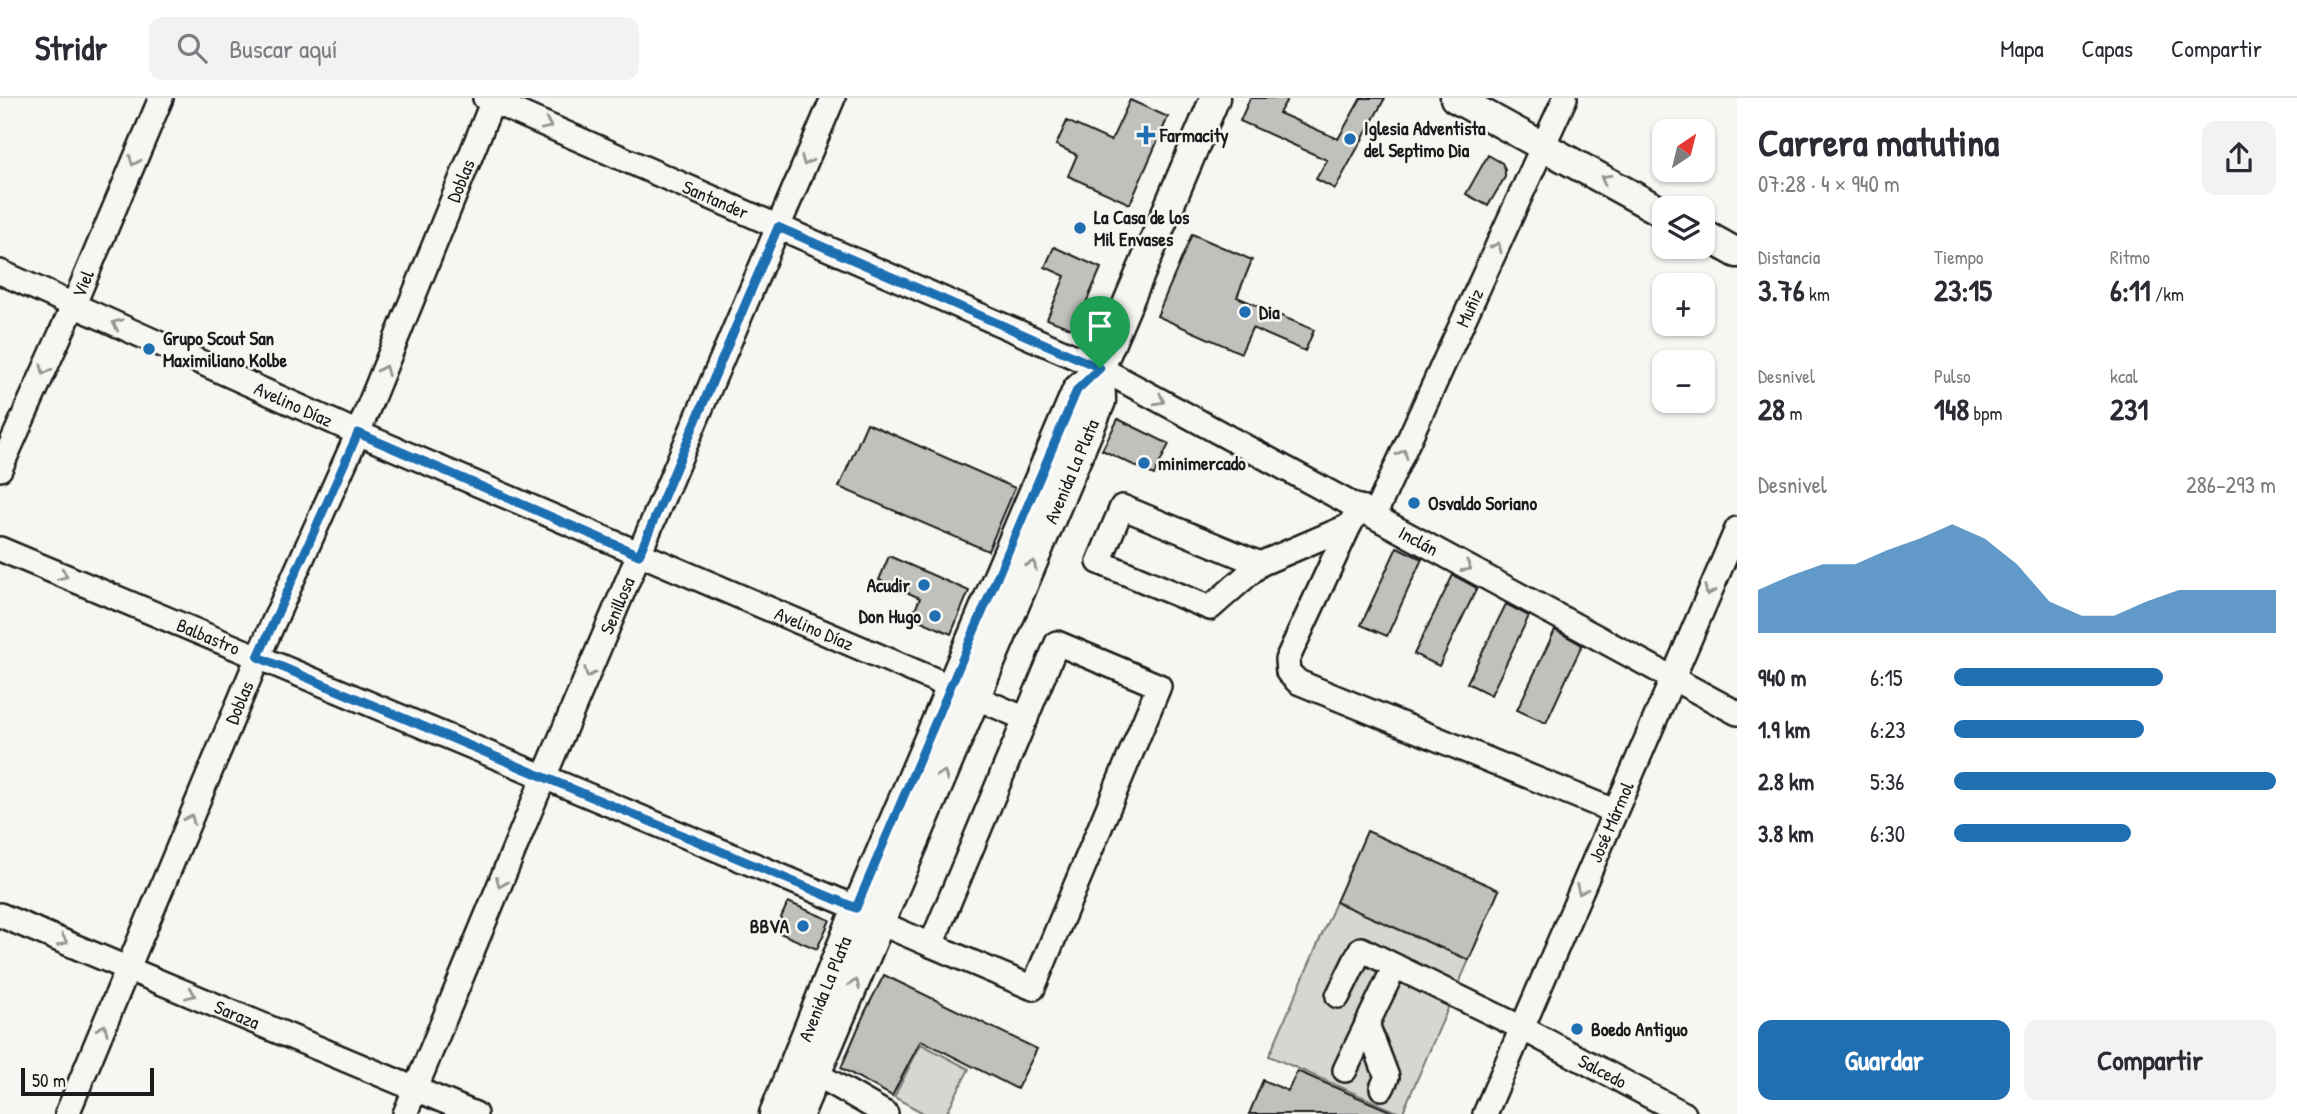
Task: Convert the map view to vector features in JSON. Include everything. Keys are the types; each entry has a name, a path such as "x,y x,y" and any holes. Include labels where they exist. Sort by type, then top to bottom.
{"main road":[{"name":"Avenida La Plata","path":"799,1114 806,1068 856,908 963,693 1101,401 1100,368 1215,98"},
{"path":"1455,98 1652,206"},
{"path":"1715,241 1737,253"},
{"name":"Avenida La Plata","path":"774,1114 806,1068 880,923 963,693"}],"street":[{"name":"Viel","path":"0,469 74,304 161,98"},
{"name":"Senillosa","path":"405,1114 544,777 833,98"},
{"name":"Muñiz","path":"1565,98 1361,516 1287,660 1288,672 1298,682 1614,811"},
{"name":"Santander","path":"490,99 1100,368"},
{"name":"Doblas","path":"67,1114 258,657 358,433 490,99"},
{"name":"Avelino Díaz","path":"0,272 358,433 1026,719"},
{"name":"Inclán","path":"1100,368 1361,516 1737,713"},
{"path":"1260,564 1122,507 1099,562 1210,608 1260,564 1361,516"},
{"name":"José Mármol","path":"1485,1114 1737,529"},
{"name":"Balbastro","path":"0,549 856,908 880,923 1033,988 1159,686 1057,643 1026,719"},
{"path":"931,945 1026,719"},
{"name":"Saraza","path":"0,915 475,1114"},
{"name":"Salcedo","path":"1338,996 1362,949 1522,1028 1684,1114"},
{"path":"1345,1070 1395,966"},
{"path":"1367,1024 1387,1077 1382,1088"},
{"path":"806,1068 886,1114"}],"shaded area":[{"path":"1336,902 1469,960 1402,1114 1269,1056"},
{"path":"921,1044 969,1069 946,1114 925,1114 894,1097"}],"building":[{"path":"1250,98 1288,98 1279,113 1338,139 1361,98 1385,98 1335,189 1316,179 1327,160 1240,121"},
{"path":"1130,100 1168,117 1130,204 1068,176 1077,155 1056,145 1067,121 1111,141"},
{"path":"1488,155 1502,163 1505,177 1488,206 1466,194"},
{"path":"1192,234 1252,260 1237,297 1314,330 1305,351 1252,328 1241,353 1157,316"},
{"path":"1054,247 1101,268 1077,324 1070,328 1047,319 1065,276 1045,267"},
{"path":"1118,419 1169,444 1154,475 1102,450"},
{"path":"867,423 1015,488 988,551 839,487"},
{"path":"1397,547 1422,559 1387,636 1361,625"},
{"name":"Acudir","path":"889,556 969,591 951,634 912,617 920,598 879,580"},
{"path":"1453,575 1477,588 1439,666 1414,654"},
{"path":"1506,604 1529,616 1491,695 1467,683"},
{"path":"1555,630 1582,645 1546,723 1517,710"},
{"path":"1367,831 1499,890 1469,960 1336,902"},
{"name":"BBVA","path":"788,902 830,920 817,949 775,931"},
{"path":"884,975 1037,1049 1017,1089 921,1040 892,1096 841,1068"},
{"path":"1297,1071 1397,1114 1249,1114 1263,1080 1288,1091"}],"place":[{"name":"Farmacity","path":"1146,135"},
{"name":"Iglesia Adventista del Septimo Dia","path":"1350,139"},
{"name":"La Casa de los Mil Envases","path":"1080,228"},
{"name":"Dia","path":"1245,312"},
{"name":"Grupo Scout San Maximiliano Kolbe","path":"149,349"},
{"name":"minimercado","path":"1144,463"},
{"name":"Osvaldo Soriano","path":"1414,503"},
{"name":"Acudir","path":"924,585"},
{"name":"Don Hugo","path":"935,616"},
{"name":"BBVA","path":"803,926"},
{"name":"Boedo Antiguo","path":"1577,1029"}],"route":[{"path":"778,227 1100,368 1077,390 856,908 258,657 358,433 639,555 778,227"}]}
